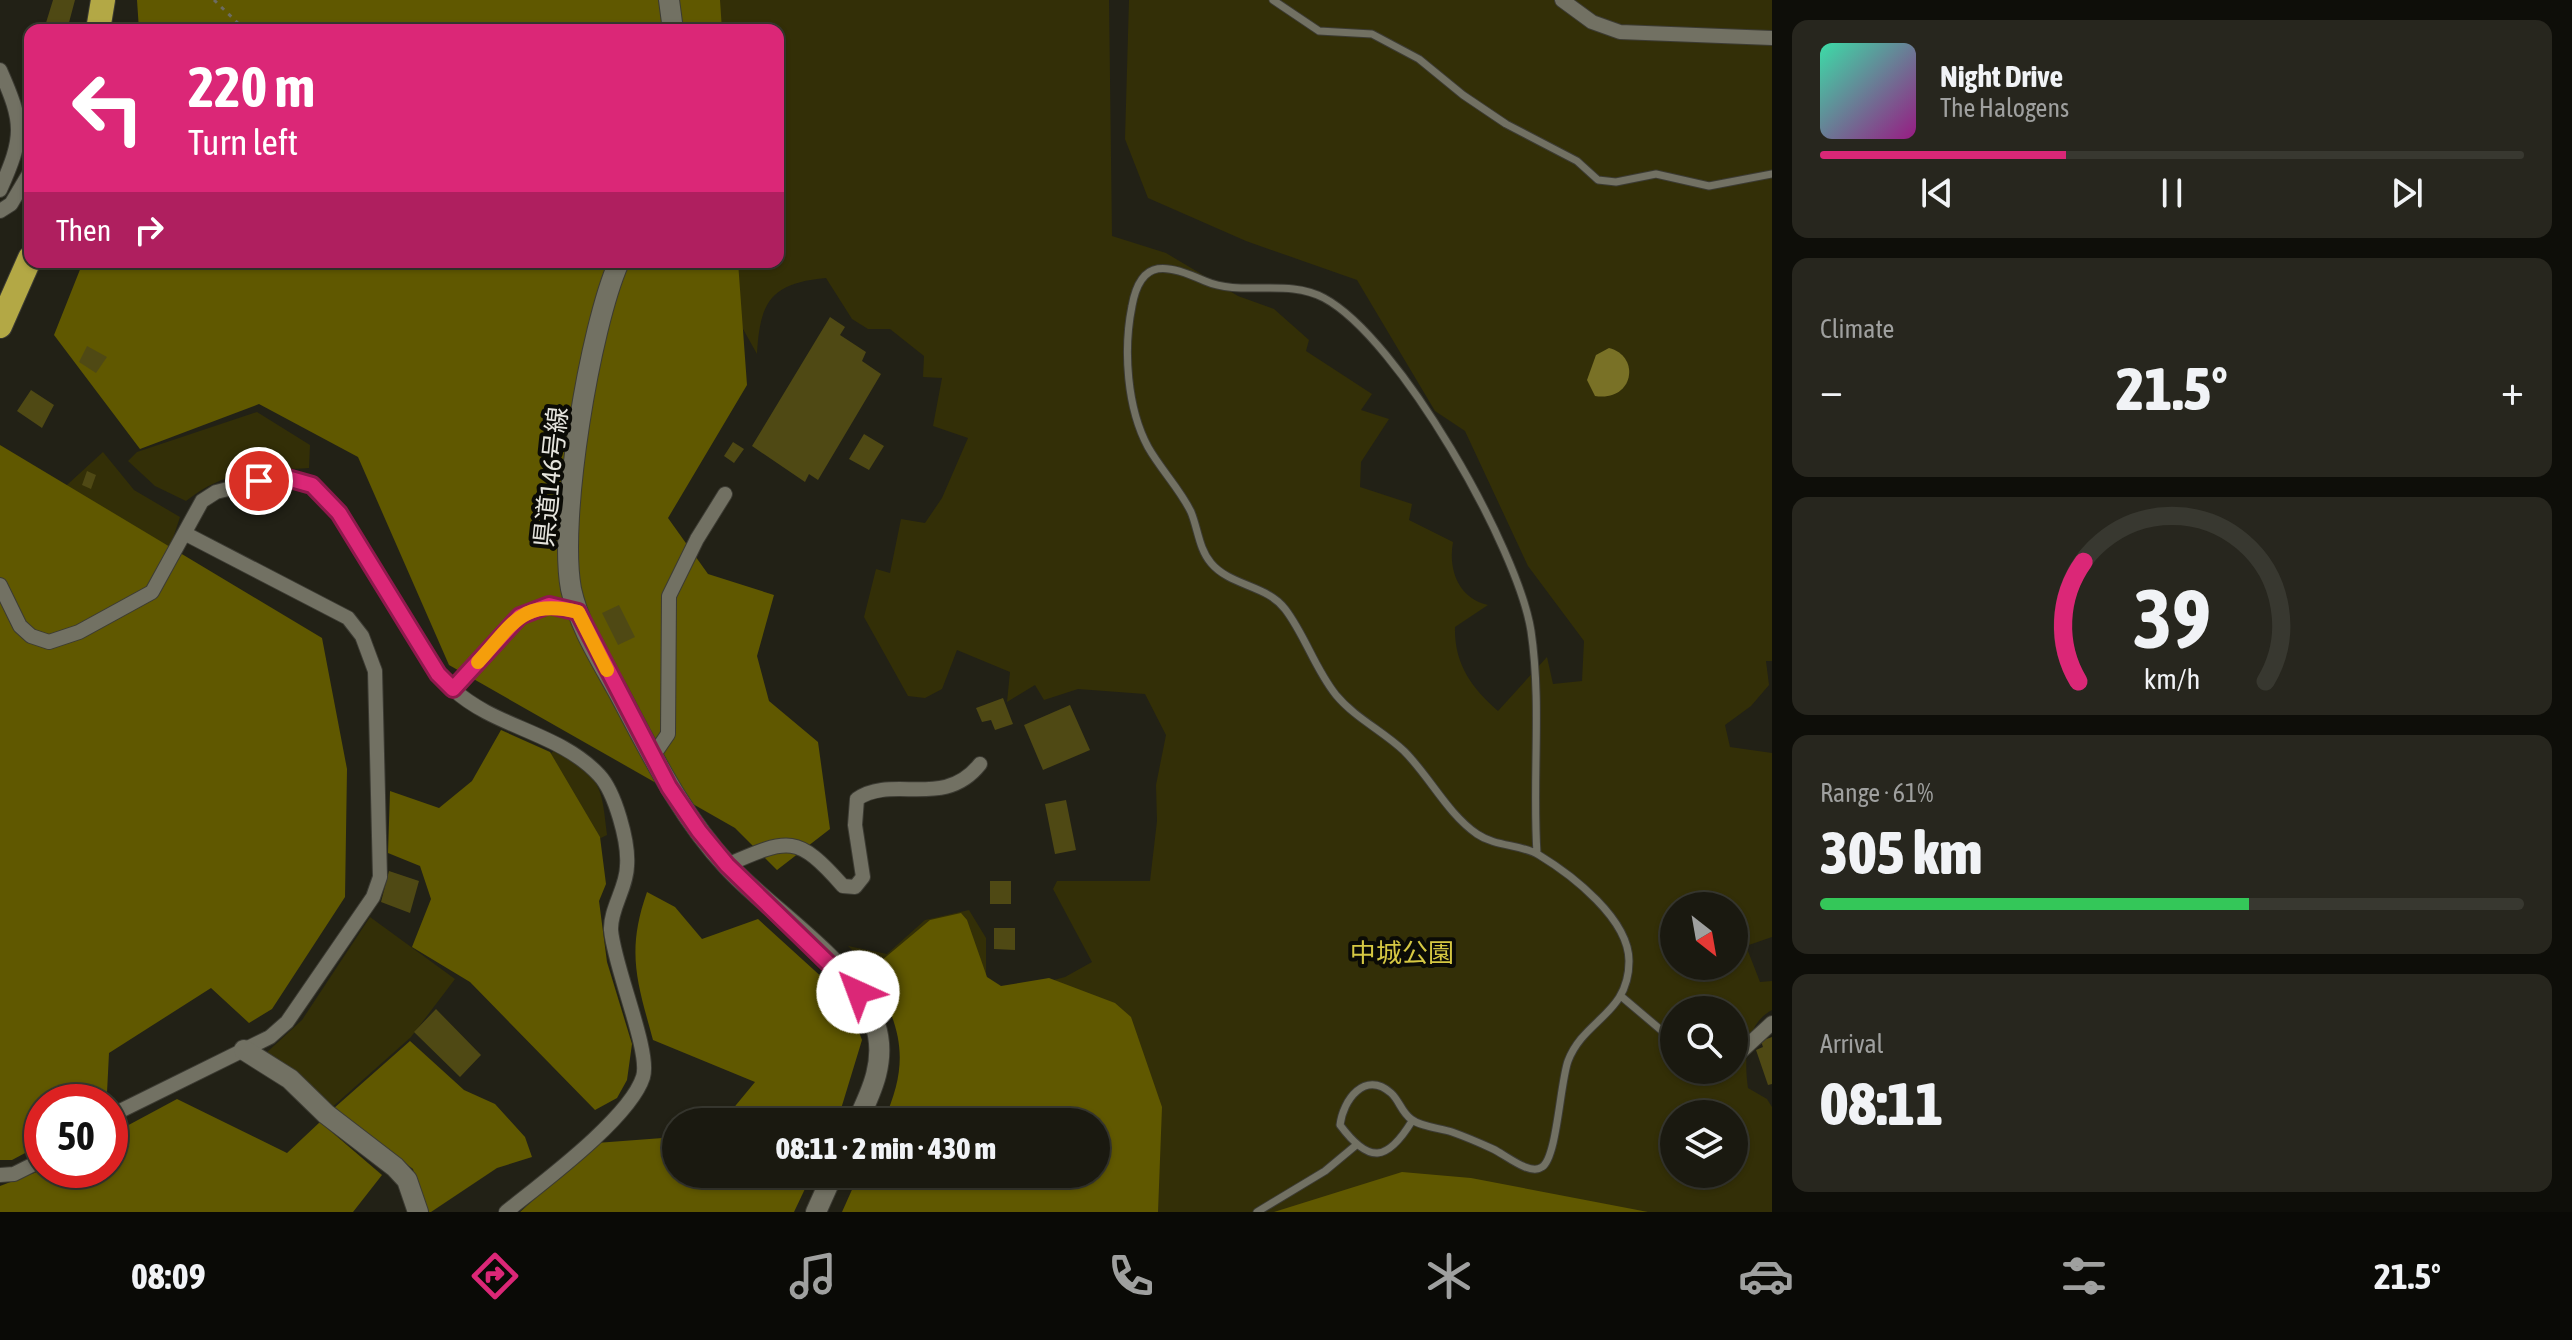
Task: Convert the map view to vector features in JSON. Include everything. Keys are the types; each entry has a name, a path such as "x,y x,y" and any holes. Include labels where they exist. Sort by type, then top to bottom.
{"highway":[{"path":"99,24 103,0"},
{"path":"0,326 26,268"}],"main road":[{"path":"669,0 672,24"},
{"name":"県道146号線","path":"617,268 592,356 571,497 568,558 578,612 653,756 692,820 727,865 848,980 867,1004 876,1026 879,1061 878,1073 863,1108"},
{"path":"244,1050 290,1079 326,1114 395,1167 407,1180 418,1212"},
{"path":"816,1212 827,1188"}],"street":[{"path":"1562,0 1592,22 1620,32 1772,38"},
{"path":"0,70 13,100 18,149 0,190"},
{"path":"0,211 11,204 24,182"},
{"path":"0,585 20,626 31,636 49,642 79,632 152,592 202,501 216,492 280,476 312,485 339,513 438,674 469,704 565,747 599,775 619,816 628,866 611,926 616,968 643,1050 644,1075 628,1107 506,1212"},
{"path":"653,756 668,734 669,596 697,539 725,494"},
{"path":"128,1107 270,1037 287,1022 373,897 380,877 375,671 362,636 348,618 186,534"},
{"path":"453,689 520,616 549,605 578,612"},
{"path":"727,865 775,845 791,845 808,851 843,886 855,887 863,877 855,825 857,799 870,790 904,792 954,785 971,776 980,764"},
{"path":"1748,1045 1772,1023"},
{"path":"0,1175 14,1174 24,1169"}],"lane":[{"path":"1273,0 1319,31 1372,34 1419,59 1463,95 1506,124 1577,161 1598,180 1616,182 1656,174 1688,178 1709,186 1772,174"},
{"path":"1412,1121 1398,1144 1385,1152 1369,1154 1355,1146 1340,1125 1350,1096 1362,1086 1377,1085 1390,1092 1412,1121 1456,1133 1511,1157 1530,1170 1541,1169 1547,1163 1553,1145 1556,1111 1570,1054 1622,997 1629,960 1624,937 1598,902 1537,853 1498,845 1457,817 1401,748 1332,690 1281,603 1223,573 1207,559 1192,514 1149,448 1138,424 1128,365 1130,313 1136,286 1147,273 1161,266 1176,268 1212,285 1275,287 1326,299 1384,352 1410,386 1486,511 1514,575 1531,626 1537,686 1537,853"},
{"path":"1622,997 1660,1029"},
{"path":"1257,1212 1325,1171 1355,1146"}],"path":[{"path":"214,0 239,24"}],"green space":[{"name":"中城公園","path":"701,0 1109,0 1112,236 1166,253 1238,296 1274,309 1309,340 1306,351 1372,394 1361,410 1389,419 1361,462 1360,487 1412,504 1409,520 1453,542 1452,562 1457,581 1469,596 1488,605 1455,627 1461,664 1480,693 1498,711 1547,657 1553,684 1582,681 1584,641 1528,566 1465,431 1435,411 1357,280 1246,241 1148,198 1125,139 1129,0 1772,0 1772,661 1766,661 1769,685 1751,706 1725,725 1730,747 1772,753 1772,937 1748,945 1748,892 1660,892 1660,980 1748,980 1748,951 1760,982 1772,981 1772,1010 1756,1024 1748,1044 1748,996 1660,996 1660,1084 1748,1084 1748,1088 1767,1099 1772,1107 1772,1212 851,1212 1006,1188 1110,1188 1110,1108 1068,1108 907,1027 879,976 848,946 887,954 925,920 969,910 986,938 986,975 979,981 998,995 1065,977 1092,962 1053,889 1057,881 1150,881 1157,821 1156,785 1166,735 1145,694 1078,689 1044,700 1035,685 1007,702 1010,672 957,650 942,689 925,698 908,696 864,617 876,569 890,573 901,519 925,523 942,498 968,438 933,426 942,378 923,377 924,356 890,329 868,329 852,319 826,278 792,285 772,298 761,320 757,354 738,320 674,268 784,268 784,24 703,24"},
{"path":"257,412 310,445 309,468 259,471 229,477 186,501 155,486 128,461 137,452"},
{"path":"103,452 134,490 180,517 137,647 32,517"},
{"path":"554,750 581,768 596,783 603,802 607,835 560,858 499,816"},
{"path":"370,917 455,979 411,1037 329,1110 264,1055 302,1020"}],"shaded area":[{"path":"137,0 720,0 722,24 139,24"},
{"path":"81,268 738,268 747,385 668,518 708,574 774,595 757,656 769,701 818,742 830,829 777,870 735,828 449,665 358,457 259,404 140,449 54,335"},
{"path":"1609,348 1626,360 1629,377 1618,392 1595,396 1587,380 1596,355"},
{"path":"0,445 322,638 347,769 345,897 272,1009 249,1023 211,988 109,1053 107,1084 24,1084 24,1154 12,1160 0,1160"},
{"path":"501,730 550,752 600,837 606,884 599,901 607,962 632,1044 627,1080 617,1098 595,1110 470,982 412,947 431,899 420,866 388,853 390,791 439,808 472,781"},
{"path":"647,892 675,907 702,939 758,919 847,1000 862,1040 841,1108 734,1108 755,1082 653,1040 636,966 635,950"},
{"path":"961,913 967,920 987,977 1001,986 1049,978 1115,1003 1131,1017 1162,1107 1158,1212 842,1212 853,1188 1110,1188 1110,1108 889,1108 900,1064 899,1047 891,1013 872,976 875,966 930,920"},
{"path":"410,1041 464,1090 495,1104 525,1137 532,1157 497,1168 431,1212 423,1212 413,1169 333,1109"},
{"path":"177,1099 287,1153 320,1122 382,1175 353,1212 0,1212 0,1186 24,1177 24,1188 128,1188 128,1125"},
{"path":"662,1138 662,1188 805,1188 794,1212 520,1212 596,1143"},
{"path":"1402,1172 1471,1178 1648,1212 1274,1212"}],"building":[{"path":"53,0 75,0 69,24 46,24"},
{"path":"830,317 845,327 840,335 866,352 862,361 881,374 818,480 809,474 805,482 752,446"},
{"path":"87,346 107,357 96,373 79,362"},
{"path":"31,390 54,405 42,428 17,411"},
{"path":"864,434 884,446 869,470 849,459"},
{"path":"733,442 744,449 734,463 724,456"},
{"path":"87,471 96,475 91,489 82,485"},
{"path":"619,605 635,637 618,645 602,613"},
{"path":"1003,698 1013,724 995,730 991,720 982,722 976,708"},
{"path":"1070,705 1090,750 1043,770 1024,725"},
{"path":"1066,800 1076,850 1055,854 1045,804"},
{"path":"389,871 419,881 410,913 381,902"},
{"path":"990,881 1011,881 1011,904 990,904"},
{"path":"994,928 1015,928 1015,950 994,949"},
{"path":"436,1009 481,1055 460,1077 414,1032"},
{"path":"1772,1037 1772,1084 1768,1085 1756,1050 1763,1047 1761,1041"}],"slow traffic":[{"path":"478,662 520,616 549,605 578,612 607,670"}],"route":[{"path":"259,481 280,476 312,485 339,513 438,674 453,689 520,616 549,605 578,612 669,787 699,831 727,865 858,992"}]}
